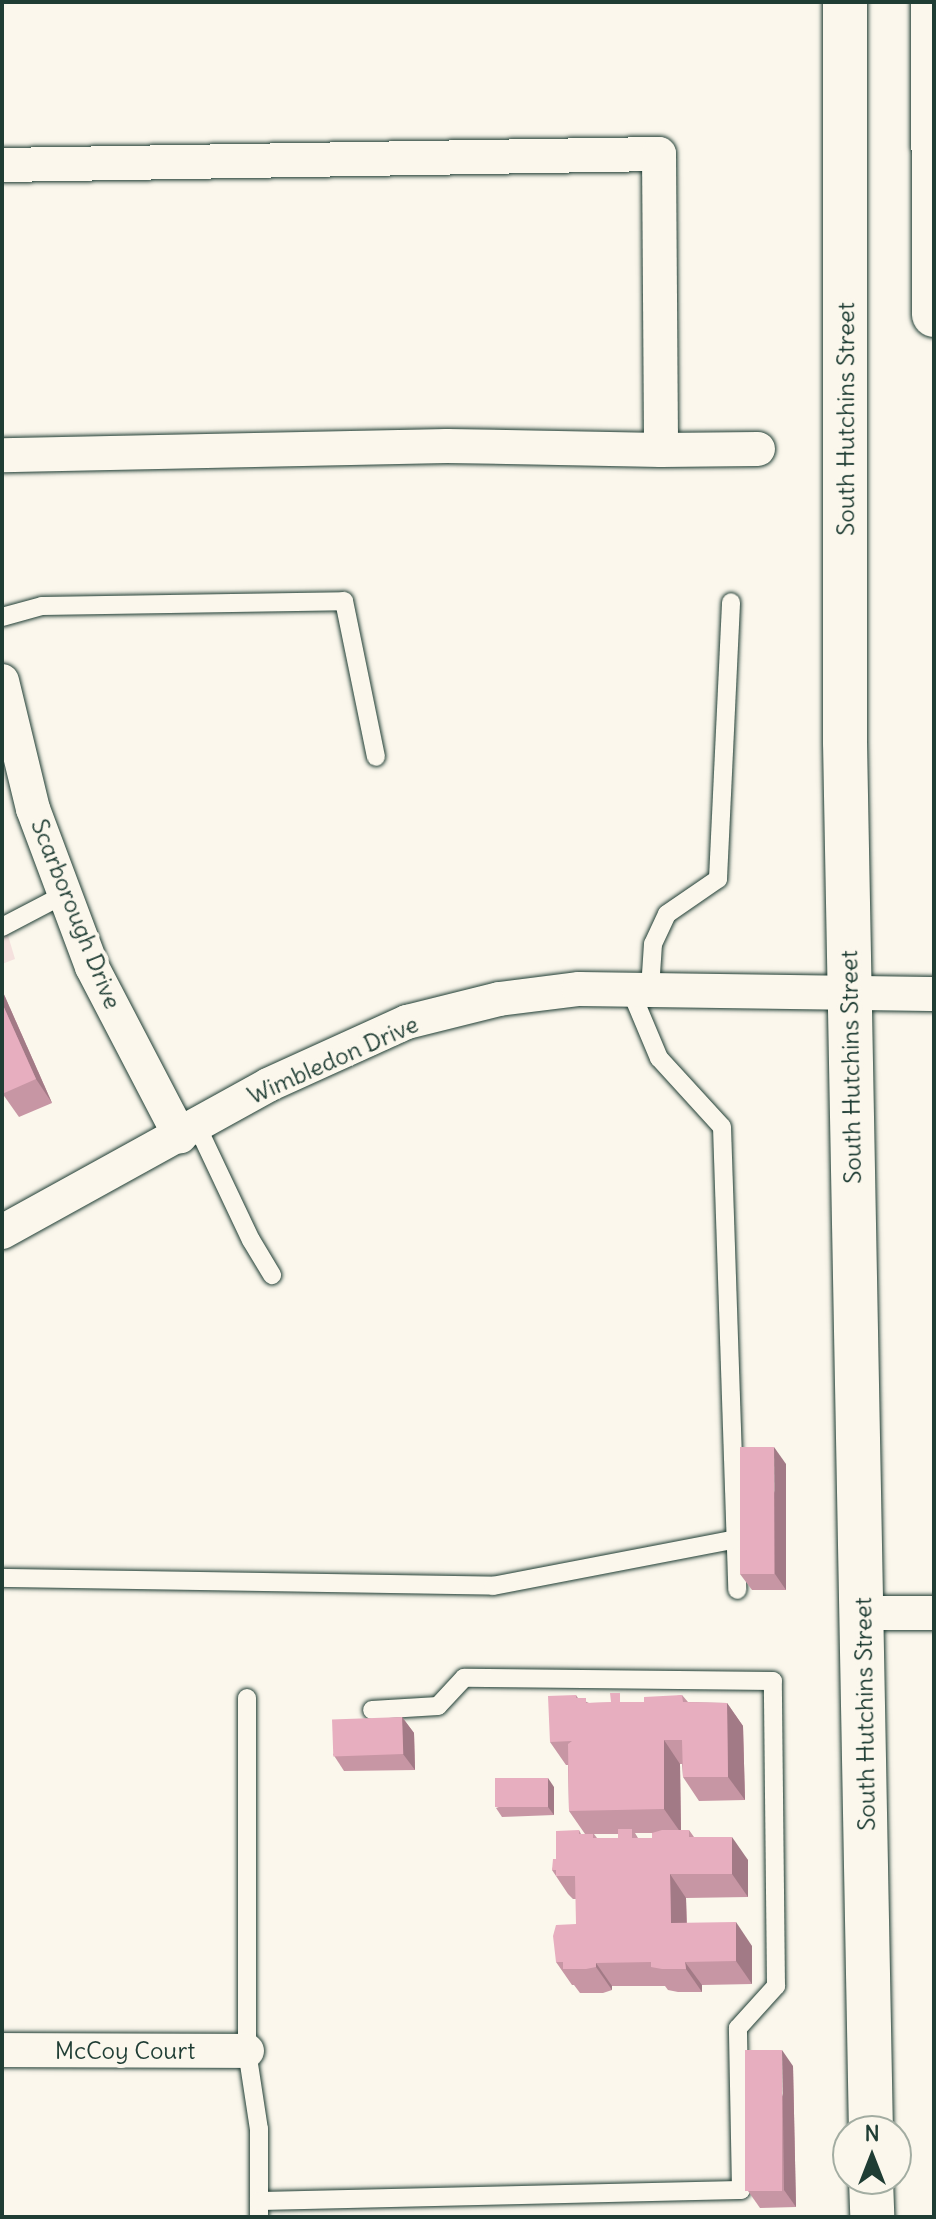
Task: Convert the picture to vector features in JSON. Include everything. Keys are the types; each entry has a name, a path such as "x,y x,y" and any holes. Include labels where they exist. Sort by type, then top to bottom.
{"main road":[{"name":"South Hutchins Street","path":"845,2 849,992 871,2115"},
{"path":"933,2 934,315"},
{"path":"871,2195 872,2217"}],"street":[{"path":"2,165 659,154 661,450"},
{"path":"2,455 447,446 758,449"},
{"name":"Scarborough Drive","path":"2,681 33,809 92,967 189,1131"},
{"name":"Wimbledon Drive","path":"2,1232 268,1085 407,1022 499,999 579,989 934,994"},
{"path":"863,1613 934,1613"},
{"name":"McCoy Court","path":"2,2050 247,2051"}],"lane":[{"path":"2,617 42,606 344,601 376,757"},
{"path":"731,602 718,879 667,914 653,944 640,989 659,1058 722,1127 737,1590"},
{"path":"2,927 65,894"},
{"path":"189,1131 272,1275"},
{"path":"2,1578 493,1586 736,1539"},
{"path":"247,1698 247,2051 259,2129 259,2209 741,2190 738,2028 776,1986 773,1681 464,1678 438,1706 372,1710"}],"shaded area":[{"path":"2,915 15,959 2,964"}],"building":[{"path":"2,1003 36,1079 2,1094"},
{"path":"740,1447 774,1447 774,1574 740,1574"},
{"path":"610,1693 620,1693 620,1702 644,1702 644,1697 682,1695 683,1702 727,1703 728,1777 683,1777 682,1740 664,1740 664,1809 569,1811 568,1744 572,1741 550,1742 548,1696 576,1695 576,1698 586,1698 586,1703 611,1702"},
{"path":"402,1717 403,1754 333,1756 332,1719"},
{"path":"495,1778 548,1778 548,1807 495,1807"},
{"path":"618,1829 632,1829 632,1838 652,1838 652,1833 662,1830 689,1830 689,1837 732,1837 732,1874 670,1874 671,1923 736,1922 736,1961 685,1962 686,1969 651,1967 651,1962 596,1963 596,1967 586,1969 563,1969 563,1962 556,1962 553,1936 556,1925 576,1924 575,1876 556,1876 556,1870 552,1870 553,1859 556,1859 556,1831 579,1830 579,1834 593,1834 593,1838 618,1838"},
{"path":"745,2050 782,2050 782,2191 745,2191"}]}
